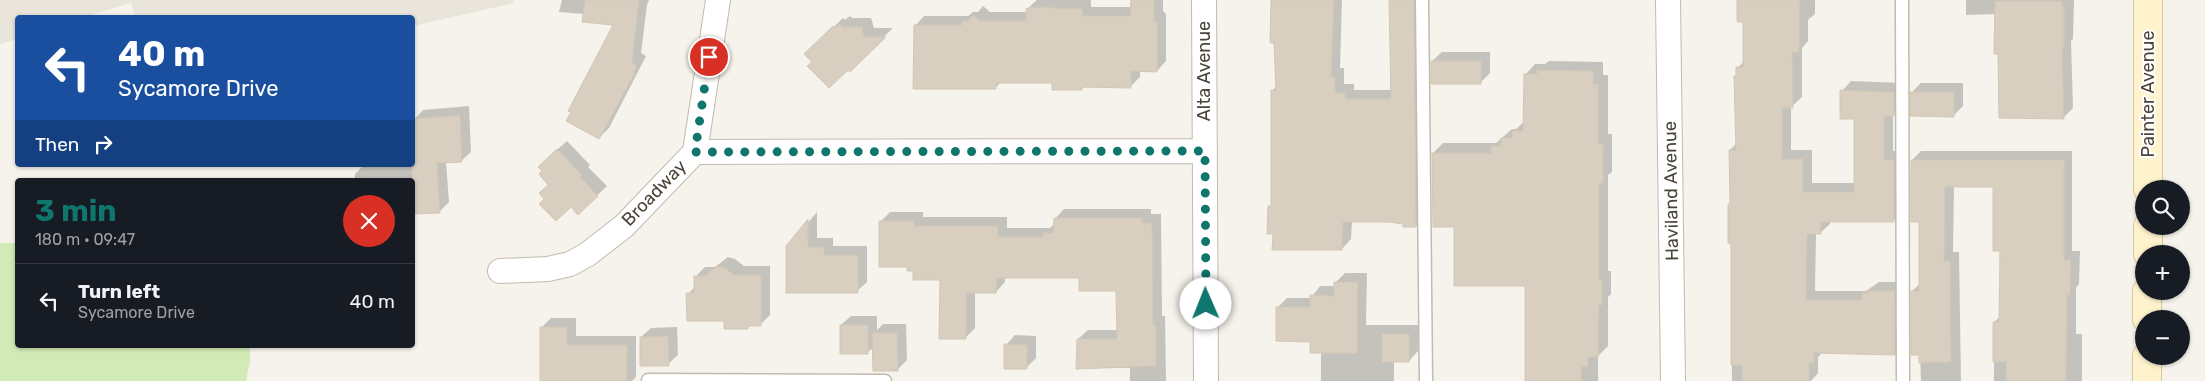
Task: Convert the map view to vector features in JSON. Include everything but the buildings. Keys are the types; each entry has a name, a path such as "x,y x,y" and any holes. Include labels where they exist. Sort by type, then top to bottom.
{"street":[{"name":"Broadway","path":"500,272 548,269 570,264 588,254 624,226 695,152 718,0"},
{"name":"Alta Avenue","path":"1204,0 1206,381"},
{"name":"Haviland Avenue","path":"1668,0 1673,381"},
{"name":"Painter Avenue","path":"2148,0 2148,180"},
{"path":"695,152 1205,151"},
{"path":"2147,365 2147,381"}],"lane":[{"path":"1422,0 1426,381"},
{"path":"1902,0 1902,381"},
{"path":"648,380 885,381"}],"shaded area":[{"path":"0,0 514,0 514,3 415,26 415,15 135,15 131,3 91,15 15,15 15,40 0,44"}],"green space":[{"path":"0,243 15,243 15,348 250,348 250,361 246,381 0,381"}],"route":[{"path":"709,57 695,152 1205,151 1206,304"}]}
